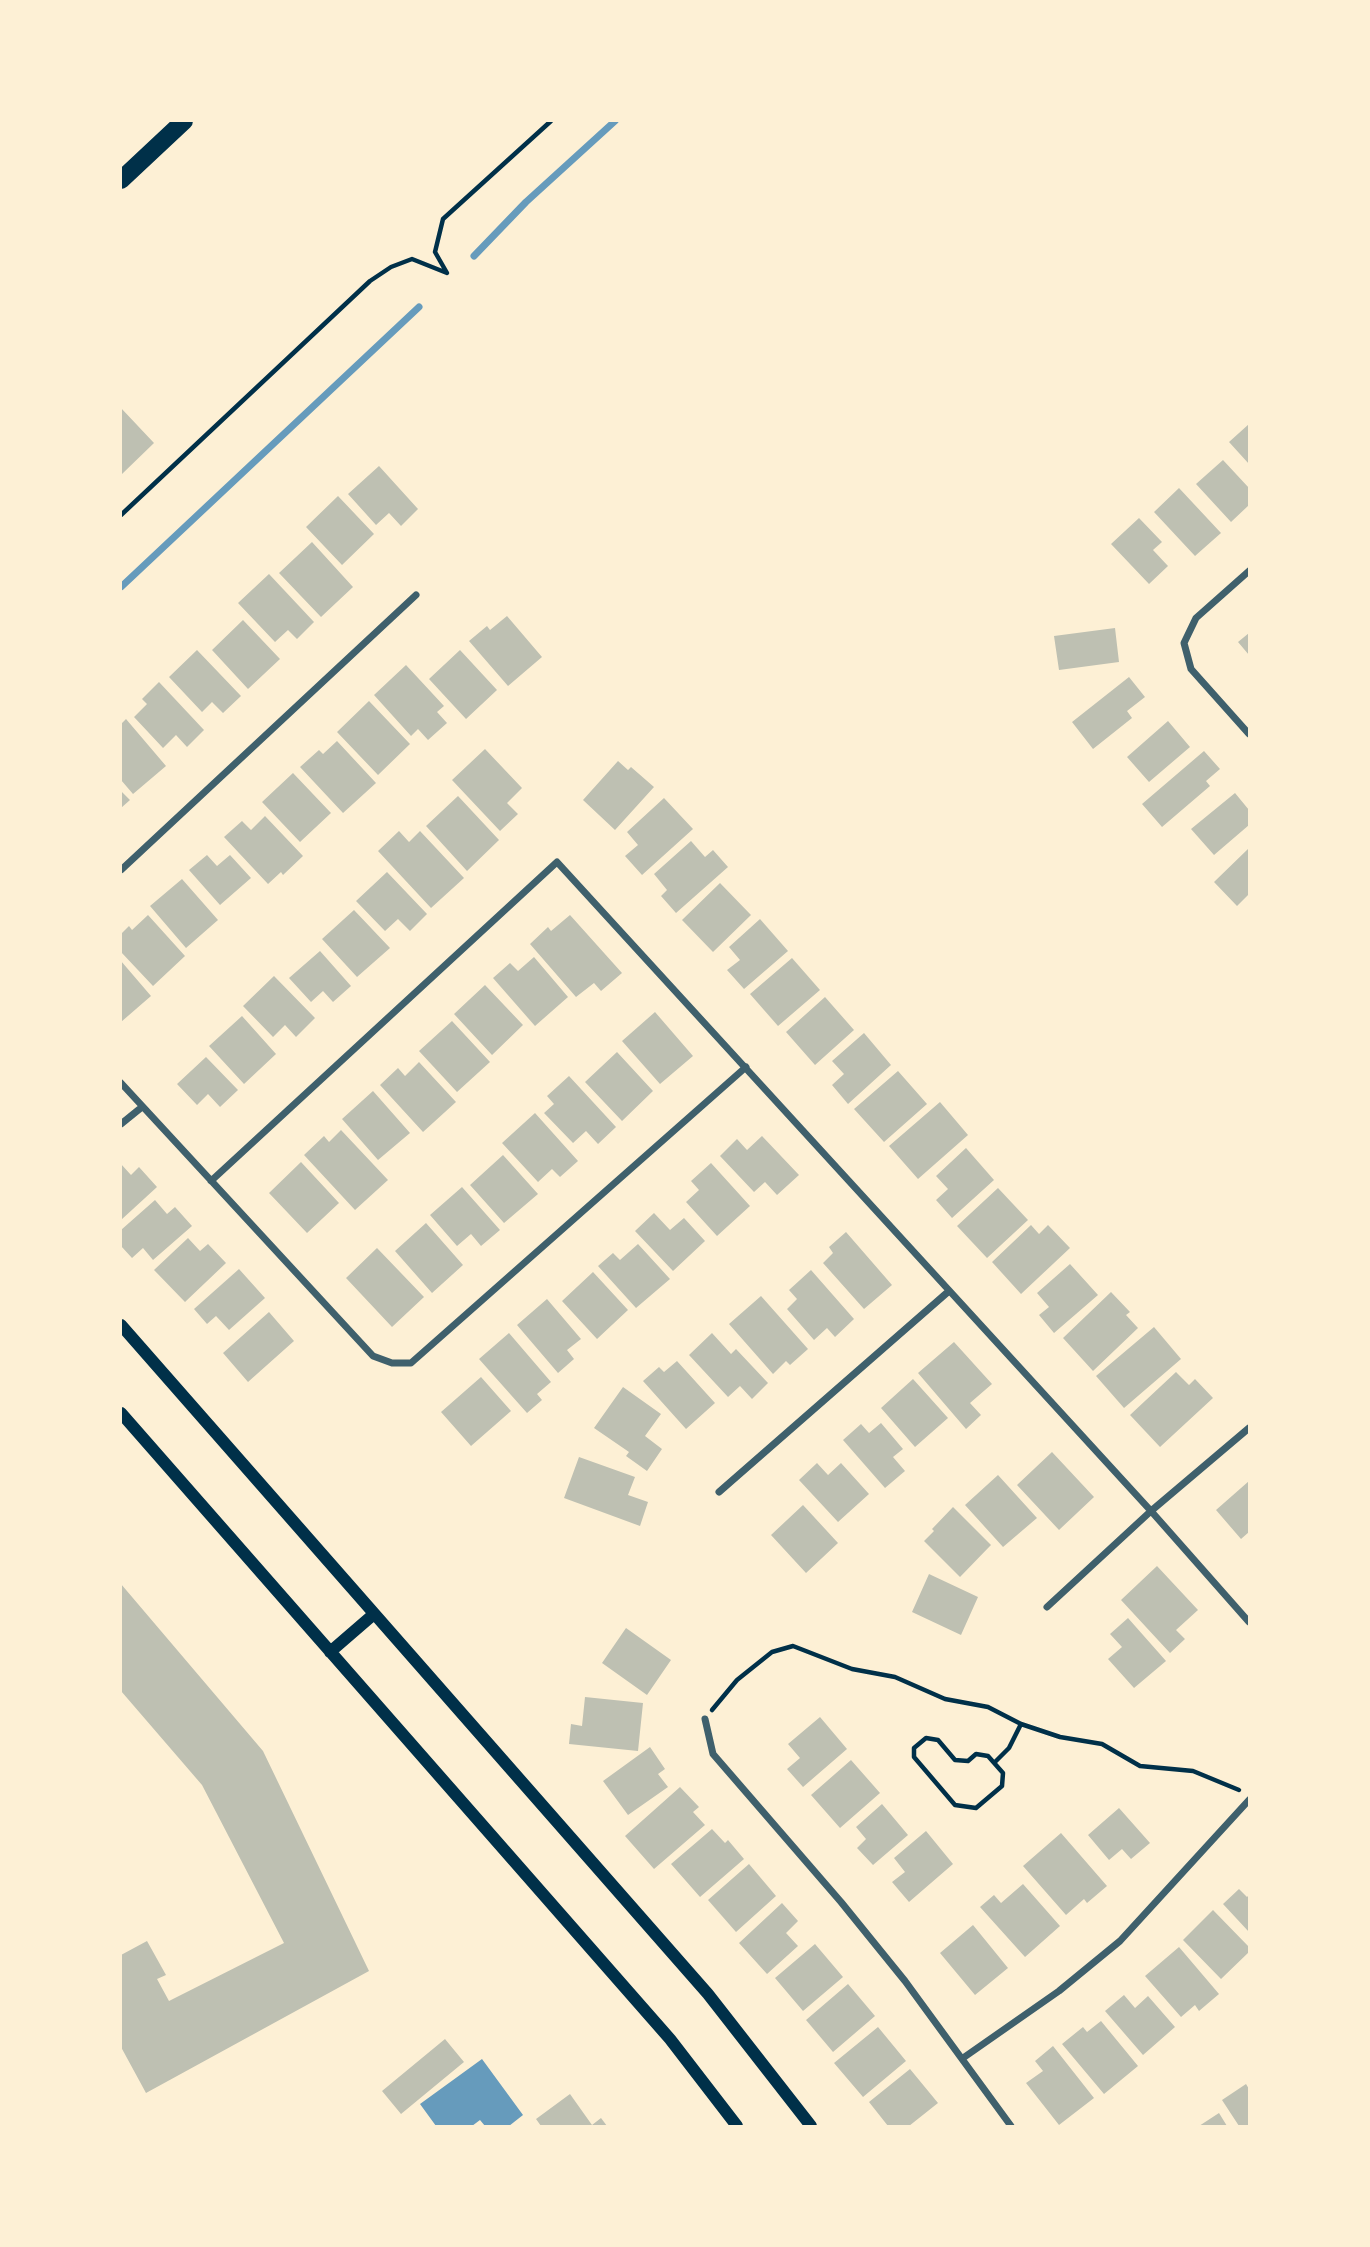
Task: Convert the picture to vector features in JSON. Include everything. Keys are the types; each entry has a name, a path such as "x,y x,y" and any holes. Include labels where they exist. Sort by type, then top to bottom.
{"highway":[{"path":"121,180 184,121"}],"main road":[{"path":"121,1325 708,1994 811,2126"},
{"path":"121,1413 670,2039 737,2126"},
{"path":"330,1652 374,1614"}],"street":[{"path":"1249,571 1196,618 1184,643 1191,669 1249,734"},
{"path":"121,870 416,595"},
{"path":"211,1181 557,862 1151,1511 1249,1622"},
{"path":"121,1083 373,1356 392,1363 411,1363 746,1067"},
{"path":"121,1124 142,1107"},
{"path":"719,1492 949,1291"},
{"path":"1047,1607 1151,1511 1249,1428"},
{"path":"705,1718 713,1754 841,1902 905,1981 964,2058 1011,2126"},
{"path":"964,2058 1059,1991 1120,1941 1249,1798"}],"path":[{"path":"121,515 370,281 391,267 412,259 447,273 435,252 443,219 551,121"},
{"path":"705,1718 737,1680 772,1652 793,1646 852,1669 895,1676 946,1699 988,1707 1021,1724 1060,1737 1102,1744 1140,1766 1192,1771 1222,1782 1249,1798"},
{"path":"994,1763 1009,1748 1021,1724"},
{"path":"926,1738 938,1740 955,1760 968,1761 976,1754 988,1756 994,1763 1003,1773 1002,1786 976,1808 955,1805 914,1757 914,1748 926,1738"}],"water":[{"path":"482,2059 523,2115 509,2126 485,2126 480,2120 472,2126 436,2126 420,2104"}],"building":[{"path":"121,408 154,443 121,475"},
{"path":"1249,424 1249,464 1229,442"},
{"path":"1223,460 1249,488 1249,505 1231,522 1196,484"},
{"path":"379,466 418,509 401,526 389,513 376,525 348,494"},
{"path":"1179,488 1221,533 1195,556 1154,512"},
{"path":"338,496 374,534 342,565 306,527"},
{"path":"1139,518 1162,542 1153,550 1168,566 1149,584 1111,544"},
{"path":"312,542 353,587 321,617 279,573"},
{"path":"269,574 314,622 297,639 288,630 275,642 238,603"},
{"path":"507,616 542,657 508,686 469,641 487,626 490,630"},
{"path":"243,620 280,659 248,689 212,650"},
{"path":"1115,628 1119,662 1059,670 1054,636"},
{"path":"1249,633 1249,655 1238,642"},
{"path":"197,650 241,696 223,713 212,702 202,712 169,677"},
{"path":"460,650 497,690 466,719 429,679"},
{"path":"406,665 444,706 437,712 447,723 428,740 418,729 411,736 374,695"},
{"path":"1129,677 1145,697 1127,711 1132,718 1093,749 1072,722"},
{"path":"159,682 204,730 187,747 176,735 163,748 134,717 147,704 142,699"},
{"path":"369,701 410,744 378,775 337,732"},
{"path":"126,719 166,766 133,794 121,780 121,724"},
{"path":"1168,721 1190,747 1149,782 1127,757"},
{"path":"337,741 376,783 343,813 300,767 319,750 323,754"},
{"path":"485,749 522,788 507,803 518,814 500,831 452,780"},
{"path":"1204,751 1220,769 1206,781 1210,786 1162,827 1142,804"},
{"path":"618,761 628,770 631,767 654,787 615,830 583,800"},
{"path":"293,773 331,813 300,842 262,802"},
{"path":"121,791 130,800 121,808"},
{"path":"1235,793 1249,810 1249,825 1214,855 1191,829"},
{"path":"458,796 499,840 467,871 426,826"},
{"path":"664,798 693,829 642,875 625,856 638,845 627,832"},
{"path":"265,816 303,856 283,875 281,872 268,884 224,837 242,821 251,830"},
{"path":"399,831 409,842 420,831 464,878 431,908 378,851"},
{"path":"691,841 705,857 713,850 728,867 676,913 661,896 667,890 654,874"},
{"path":"1249,848 1249,894 1237,906 1214,882"},
{"path":"207,855 217,866 230,855 251,878 220,905 189,870"},
{"path":"387,872 427,914 410,931 398,919 385,931 356,901"},
{"path":"182,879 218,920 186,948 150,906"},
{"path":"720,883 751,915 713,952 682,920"},
{"path":"354,910 390,948 357,977 322,939"},
{"path":"148,915 185,956 153,986 121,952 121,934 129,926 132,930"},
{"path":"570,915 622,973 601,991 594,983 576,997 530,944 548,927 551,931"},
{"path":"760,919 788,951 744,989 727,970 740,960 729,947"},
{"path":"320,951 351,986 333,1002 323,991 311,1002 289,978"},
{"path":"534,957 568,997 535,1026 493,978 510,963 518,971"},
{"path":"792,958 820,990 778,1026 750,994"},
{"path":"121,961 151,996 121,1022"},
{"path":"274,976 315,1018 296,1037 285,1025 273,1037 243,1006"},
{"path":"485,985 523,1025 492,1055 454,1014"},
{"path":"825,997 854,1030 815,1065 786,1032"},
{"path":"655,1012 693,1056 660,1084 622,1041"},
{"path":"242,1016 276,1054 244,1084 209,1046"},
{"path":"452,1021 490,1062 457,1092 419,1051"},
{"path":"864,1033 891,1065 848,1104 832,1085 844,1074 832,1061"},
{"path":"617,1052 653,1091 622,1121 585,1082"},
{"path":"206,1057 238,1090 220,1107 208,1094 197,1105 177,1084"},
{"path":"419,1062 456,1102 423,1132 380,1085 398,1068 405,1076"},
{"path":"898,1071 927,1104 884,1142 854,1109"},
{"path":"569,1076 616,1127 598,1144 586,1131 573,1143 544,1113 554,1104 547,1096"},
{"path":"373,1091 410,1133 378,1160 342,1119"},
{"path":"940,1102 968,1135 918,1179 889,1146"},
{"path":"535,1113 578,1161 560,1177 552,1169 538,1182 502,1143"},
{"path":"341,1130 388,1180 355,1210 304,1155 324,1136 329,1142"},
{"path":"762,1136 799,1175 777,1195 765,1182 754,1192 720,1156 737,1139 747,1150"},
{"path":"966,1148 994,1180 952,1218 936,1200 948,1189 936,1176"},
{"path":"503,1155 538,1194 504,1223 470,1185"},
{"path":"301,1162 339,1203 307,1233 269,1193"},
{"path":"711,1163 750,1206 717,1236 686,1202 699,1190 691,1181"},
{"path":"121,1164 131,1175 139,1167 157,1187 121,1220"},
{"path":"462,1187 500,1230 481,1246 471,1234 457,1246 430,1215"},
{"path":"998,1188 1028,1220 987,1258 957,1226"},
{"path":"155,1200 167,1214 175,1207 192,1226 153,1260 143,1248 132,1258 121,1246 121,1230"},
{"path":"654,1213 670,1230 684,1218 705,1241 673,1271 635,1231"},
{"path":"426,1223 463,1265 432,1293 395,1251"},
{"path":"1031,1225 1039,1234 1048,1225 1070,1248 1021,1294 992,1262"},
{"path":"846,1232 892,1285 864,1309 823,1263 833,1253 829,1247"},
{"path":"188,1238 200,1251 208,1244 226,1263 185,1302 154,1270"},
{"path":"638,1244 670,1279 636,1308 598,1266 613,1253 620,1260"},
{"path":"377,1248 424,1297 392,1327 346,1278"},
{"path":"1070,1264 1098,1295 1054,1333 1039,1315 1049,1307 1037,1293"},
{"path":"239,1269 265,1298 229,1330 216,1316 207,1324 194,1309"},
{"path":"811,1270 854,1319 835,1337 827,1328 814,1340 787,1309 797,1299 789,1290"},
{"path":"593,1272 628,1310 597,1339 562,1301"},
{"path":"1111,1292 1130,1312 1126,1315 1138,1328 1093,1371 1063,1338"},
{"path":"761,1296 808,1349 790,1365 786,1361 773,1374 729,1324"},
{"path":"547,1299 581,1339 567,1350 574,1359 558,1373 517,1325"},
{"path":"269,1312 294,1341 248,1382 223,1353"},
{"path":"1154,1327 1181,1359 1124,1408 1096,1376"},
{"path":"509,1333 551,1382 537,1394 542,1400 527,1413 479,1359"},
{"path":"712,1333 731,1354 736,1349 768,1383 752,1399 740,1386 728,1397 689,1355"},
{"path":"954,1342 992,1384 970,1403 981,1415 966,1429 918,1373"},
{"path":"677,1361 715,1403 686,1429 643,1381 659,1367 664,1372"},
{"path":"1176,1372 1189,1385 1195,1379 1213,1398 1160,1447 1130,1415"},
{"path":"481,1377 511,1411 471,1446 441,1412"},
{"path":"913,1379 948,1418 915,1447 881,1408"},
{"path":"623,1387 661,1414 645,1436 662,1449 647,1471 626,1456 629,1452 594,1428"},
{"path":"881,1423 903,1449 893,1457 905,1471 885,1488 843,1440 861,1424 869,1433"},
{"path":"1052,1452 1094,1497 1059,1530 1017,1485"},
{"path":"579,1457 635,1477 628,1495 648,1502 640,1526 564,1498"},
{"path":"817,1463 828,1475 841,1463 869,1494 838,1522 799,1480"},
{"path":"998,1475 1037,1518 1003,1547 965,1505"},
{"path":"1249,1481 1249,1532 1241,1539 1216,1510"},
{"path":"803,1505 838,1543 806,1573 771,1535"},
{"path":"953,1507 991,1545 960,1577 924,1541"},
{"path":"1157,1566 1198,1610 1176,1630 1185,1639 1170,1653 1121,1600"},
{"path":"929,1574 978,1597 961,1635 912,1612"},
{"path":"121,1584 263,1751 369,1971 146,2093 121,2047 121,1955 147,1941 166,1975 157,1979 169,2001 284,1943 202,1785 121,1691"},
{"path":"1128,1618 1166,1661 1134,1688 1108,1659 1122,1647 1110,1634"},
{"path":"626,1628 671,1660 647,1695 602,1663"},
{"path":"585,1697 643,1703 638,1751 569,1744 571,1724 582,1726"},
{"path":"820,1717 847,1749 803,1787 787,1769 800,1758 788,1744"},
{"path":"650,1747 665,1769 658,1774 668,1787 628,1815 603,1781"},
{"path":"851,1760 880,1793 840,1828 811,1795"},
{"path":"680,1787 699,1807 693,1812 705,1825 654,1869 625,1836"},
{"path":"882,1804 908,1835 873,1865 857,1848 866,1839 856,1827"},
{"path":"1119,1808 1150,1843 1131,1859 1122,1849 1109,1860 1088,1835"},
{"path":"712,1829 725,1843 728,1840 744,1859 700,1897 671,1864"},
{"path":"926,1831 953,1864 909,1902 892,1882 905,1872 894,1858"},
{"path":"1061,1833 1107,1886 1087,1903 1084,1899 1066,1915 1023,1866"},
{"path":"749,1864 776,1896 736,1932 708,1900"},
{"path":"1023,1884 1060,1926 1025,1957 980,1907 994,1895 1001,1903"},
{"path":"1239,1889 1247,1897 1249,1895 1249,1932 1223,1904"},
{"path":"782,1903 798,1921 786,1933 798,1946 767,1974 739,1943"},
{"path":"1213,1910 1249,1947 1249,1952 1221,1979 1183,1940"},
{"path":"973,1925 1008,1968 975,1995 940,1953"},
{"path":"815,1944 843,1977 803,2011 775,1978"},
{"path":"1179,1947 1219,1994 1199,2011 1195,2005 1181,2017 1145,1976"},
{"path":"848,1984 875,2016 833,2052 806,2020"},
{"path":"1124,1995 1135,2008 1148,1996 1175,2027 1143,2055 1105,2011"},
{"path":"1101,2021 1138,2066 1104,2094 1062,2044 1083,2027 1087,2032"},
{"path":"878,2027 906,2061 863,2097 834,2063"},
{"path":"445,2039 464,2062 401,2114 382,2091"},
{"path":"1053,2046 1094,2098 1059,2125 1026,2083 1043,2071 1035,2061"},
{"path":"910,2069 938,2103 909,2126 888,2126 869,2102"},
{"path":"1246,2084 1249,2089 1249,2126 1239,2126 1222,2100"},
{"path":"570,2094 592,2125 601,2118 607,2126 541,2126 536,2119"},
{"path":"1219,2113 1227,2126 1199,2126"}],"waterway":[{"path":"474,256 526,202 615,121"},
{"path":"121,587 419,307"}]}
